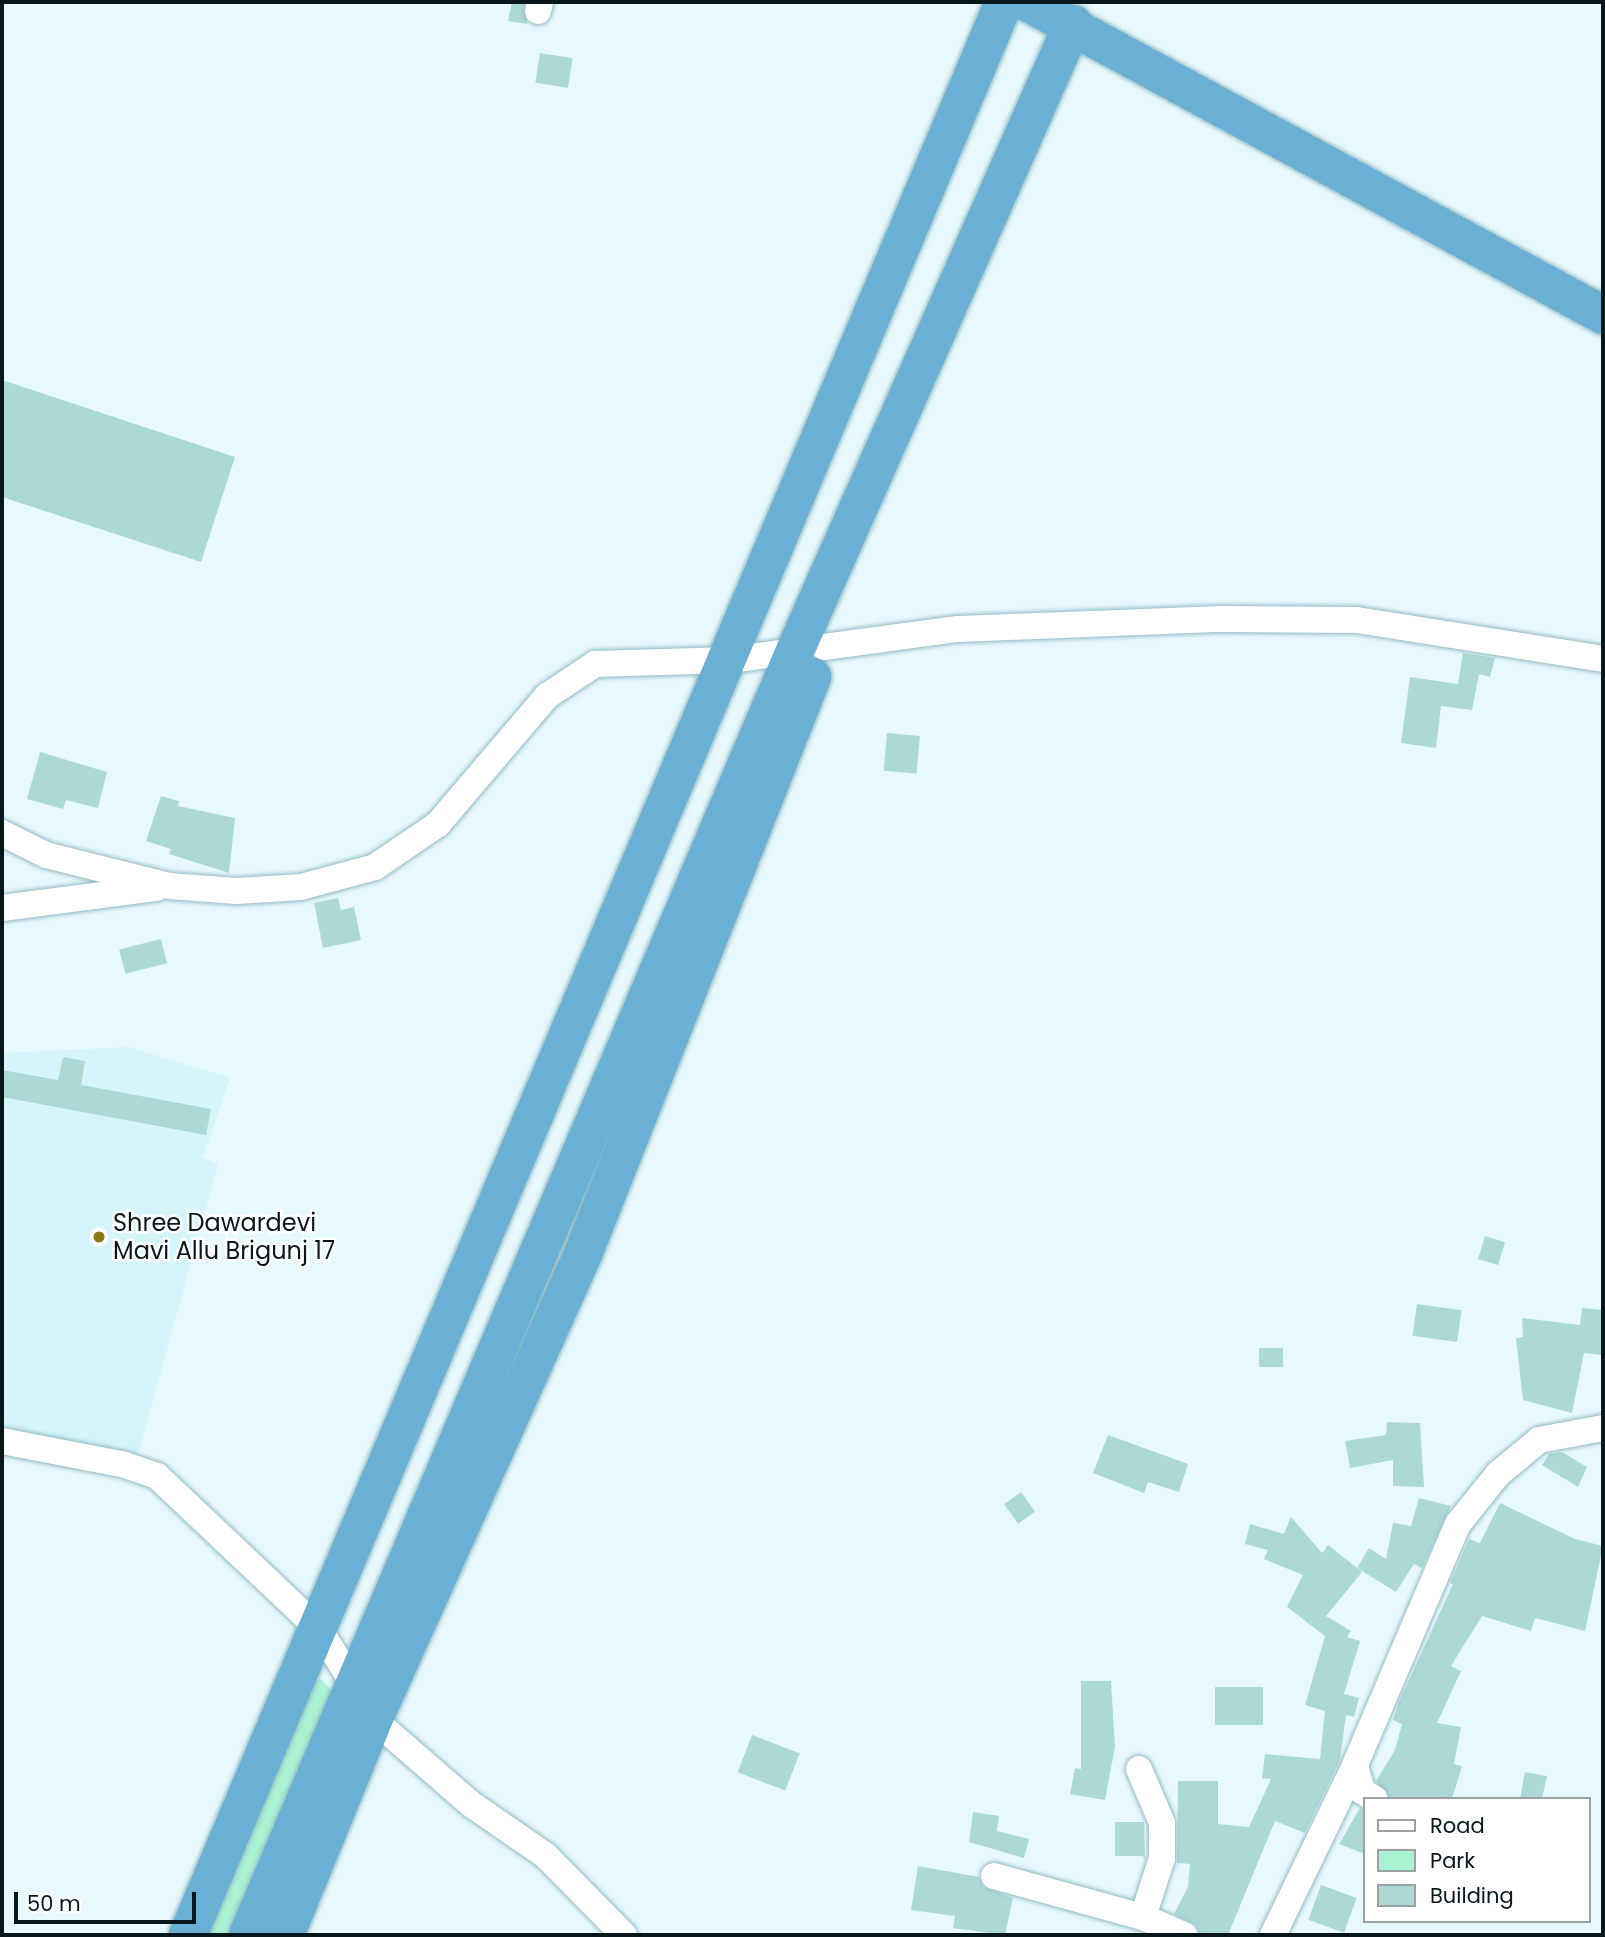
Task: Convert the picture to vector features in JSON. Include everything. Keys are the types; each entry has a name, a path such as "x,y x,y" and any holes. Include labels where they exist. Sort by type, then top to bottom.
{"highway":[{"path":"188,1935 730,660 1004,2"},
{"path":"1027,2 1073,24 1603,315"},
{"path":"248,1935 352,1688 809,649 1073,24"},
{"path":"285,1935 374,1718 583,1254 809,649"}],"street":[{"path":"2,833 46,855 169,886 237,891 301,887 375,867 439,824 547,696 595,664 730,660 958,629 1222,619 1357,621 1603,659"},
{"path":"2,908 169,886"},
{"path":"1273,1935 1355,1765 1458,1524 1498,1474 1539,1440 1603,1428"},
{"path":"2,1441 125,1465 157,1476 318,1628 352,1688 374,1718 471,1804 547,1856 624,1935"},
{"path":"1355,1765 1362,1791 1372,1797"},
{"path":"1139,1769 1162,1822 1162,1858 1143,1917"},
{"path":"994,1876 1143,1917 1184,1935"}],"shaded area":[{"name":"Shree Dawardevi Mavi Allu Brigunj 17","path":"129,1047 230,1078 203,1157 218,1165 138,1455 2,1431 2,1053"}],"green space":[{"path":"321,1679 333,1692 231,1935 206,1935 313,1680"}],"building":[{"path":"512,2 524,2 527,24 508,21"},
{"path":"540,53 573,58 568,88 535,83"},
{"path":"2,380 235,457 201,562 2,497"},
{"path":"1463,653 1495,658 1490,677 1479,674 1472,710 1441,706 1436,748 1401,743 1410,677 1458,684"},
{"path":"887,733 920,736 917,774 884,771"},
{"path":"40,752 107,772 98,808 66,800 63,809 27,799"},
{"path":"161,796 179,801 178,806 235,818 229,873 169,854 171,849 146,841"},
{"path":"338,898 341,910 354,907 361,940 323,948 314,903"},
{"path":"161,939 167,963 125,974 119,949"},
{"path":"63,1057 85,1061 81,1085 211,1109 206,1135 2,1097 2,1070 58,1080"},
{"path":"1485,1236 1505,1242 1498,1265 1478,1259"},
{"path":"1417,1304 1462,1310 1457,1342 1413,1336"},
{"path":"1582,1308 1603,1310 1603,1355 1584,1353 1572,1413 1523,1400 1516,1338 1523,1337 1522,1318 1580,1325"},
{"path":"1259,1348 1283,1348 1283,1367 1259,1367"},
{"path":"1387,1422 1420,1423 1424,1487 1393,1486 1393,1460 1350,1468 1345,1441 1386,1435"},
{"path":"1108,1435 1188,1464 1179,1492 1148,1482 1144,1493 1093,1473"},
{"path":"1562,1452 1587,1467 1578,1487 1542,1465 1549,1454"},
{"path":"1021,1492 1035,1511 1018,1524 1004,1504"},
{"path":"1419,1498 1451,1506 1422,1568 1414,1564 1396,1592 1357,1568 1369,1548 1386,1559 1393,1523 1411,1526"},
{"path":"1500,1503 1575,1539 1603,1546 1585,1631 1535,1618 1531,1631 1482,1616 1451,1666 1461,1671 1437,1723 1461,1727 1454,1764 1462,1766 1453,1797 1389,1797 1376,1781 1395,1750 1402,1724 1393,1720 1399,1702 1453,1584 1450,1583 1469,1539 1480,1543"},
{"path":"1291,1517 1322,1553 1328,1545 1362,1572 1326,1616 1351,1631 1347,1637 1360,1641 1344,1694 1359,1698 1354,1717 1346,1715 1340,1760 1305,1833 1275,1821 1228,1935 1200,1935 1196,1925 1174,1914 1188,1887 1190,1864 1177,1863 1178,1781 1218,1781 1218,1824 1249,1827 1271,1779 1262,1778 1265,1754 1320,1759 1325,1711 1305,1705 1325,1636 1287,1607 1303,1575 1264,1559 1268,1550 1245,1544 1250,1524 1284,1534"},
{"path":"1081,1681 1111,1681 1115,1747 1105,1800 1070,1794 1075,1768 1081,1769"},
{"path":"1215,1687 1263,1687 1263,1725 1215,1725"},
{"path":"752,1735 800,1753 785,1791 738,1772"},
{"path":"1525,1772 1547,1776 1542,1797 1520,1797"},
{"path":"1360,1808 1364,1810 1364,1854 1339,1844"},
{"path":"973,1812 999,1816 997,1831 1029,1839 1024,1858 969,1842"},
{"path":"1115,1822 1144,1822 1145,1860 1143,1856 1115,1856"},
{"path":"918,1866 979,1877 983,1887 1013,1898 1005,1935 953,1928 955,1916 911,1910"},
{"path":"1321,1885 1357,1898 1344,1933 1308,1920"}],"place":[{"name":"Shree Dawardevi Mavi Allu Brigunj 17","path":"99,1237"}]}
